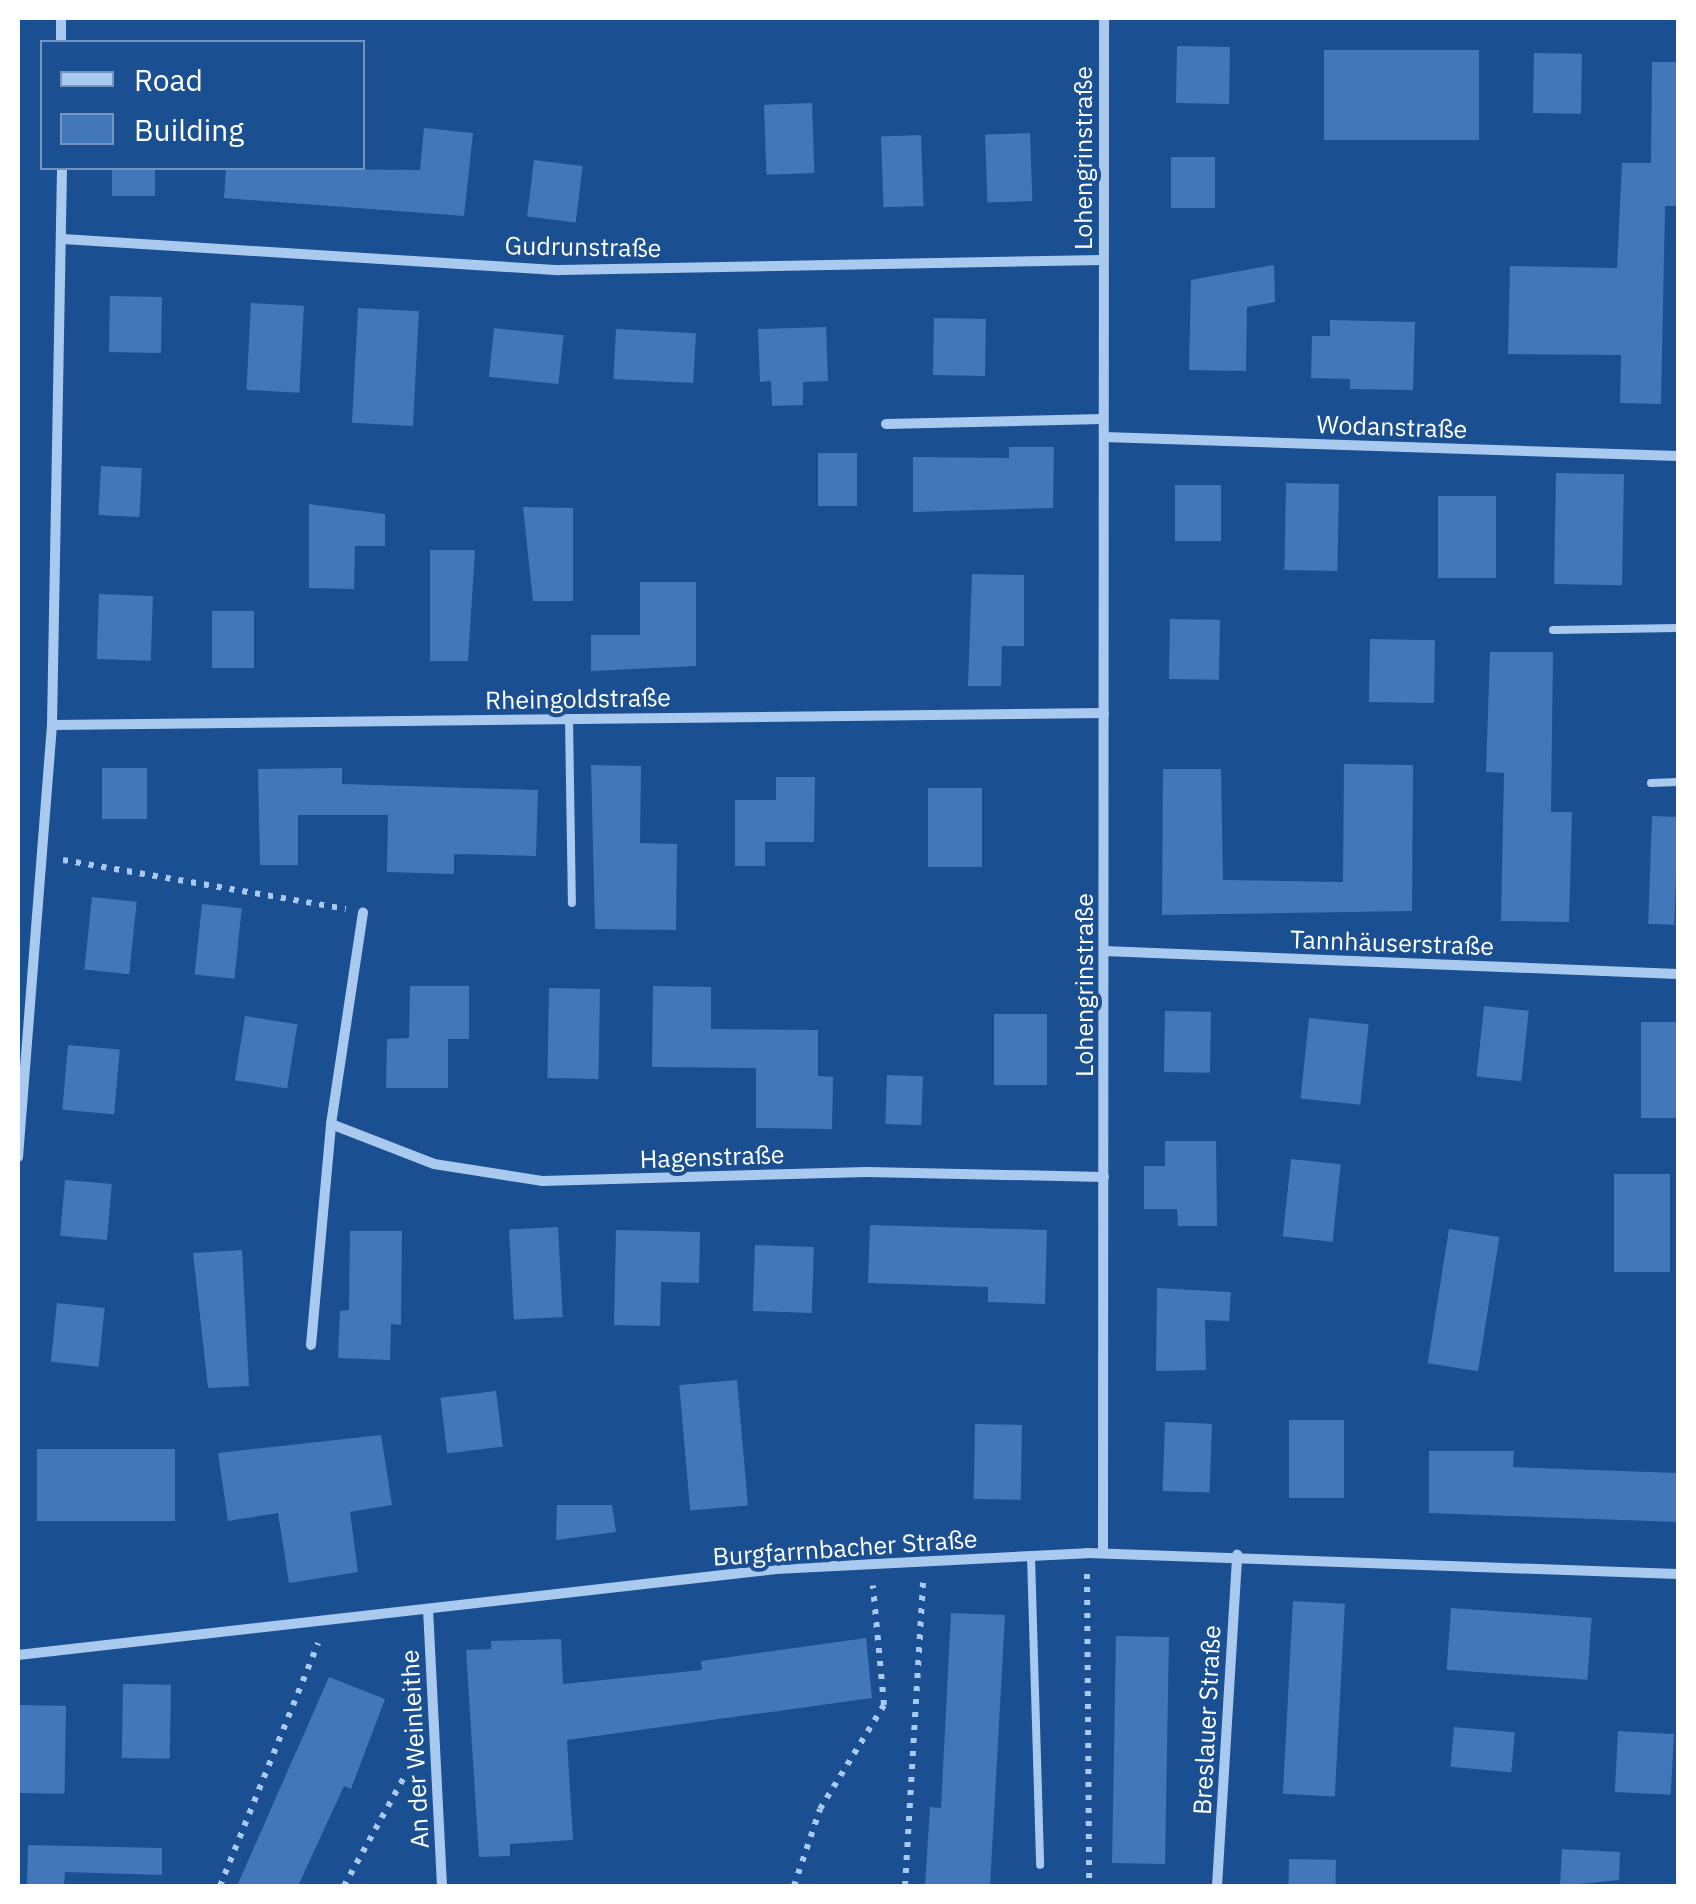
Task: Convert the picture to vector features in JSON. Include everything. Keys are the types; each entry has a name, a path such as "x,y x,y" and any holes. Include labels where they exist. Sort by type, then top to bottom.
{"street":[{"name":"Lohengrinstraße","path":"1103,1552 1104,18"},
{"path":"18,1157 45,857 52,725 62,170"},
{"name":"Gudrunstraße","path":"63,239 559,270 1103,260"},
{"path":"886,424 1103,418"},
{"name":"Wodanstraße","path":"1104,437 1678,456"},
{"name":"Rheingoldstraße","path":"52,725 1104,712"},
{"path":"311,1345 331,1124 363,912"},
{"name":"Tannhäuserstraße","path":"1104,951 1678,974"},
{"name":"Hagenstraße","path":"331,1124 434,1164 542,1181 868,1172 1104,1177"},
{"name":"Burgfarrnbacher Straße","path":"18,1655 870,1565 1103,1552 1678,1574"},
{"name":"Breslauer Straße","path":"1217,1886 1237,1556"},
{"name":"An der Weinleithe","path":"428,1609 442,1886"}],"lane":[{"path":"1553,630 1678,628"},
{"path":"569,719 572,903"},
{"path":"1651,782 1678,782"},
{"path":"1031,1556 1040,1865"}],"path":[{"path":"45,857 363,912"},
{"path":"1088,1553 1089,1886"},
{"path":"905,1886 924,1562"},
{"path":"794,1886 820,1809 884,1705 870,1565"},
{"path":"220,1886 318,1652 318,1622"},
{"path":"344,1886 412,1762 436,1760"}],"building":[{"path":"1177,46 1230,47 1229,104 1176,103"},
{"path":"1324,50 1479,50 1479,140 1324,140"},
{"path":"1534,53 1582,54 1581,114 1533,113"},
{"path":"1652,62 1678,62 1678,206 1665,206 1661,404 1620,403 1621,355 1508,354 1510,266 1617,268 1622,163 1651,163"},
{"path":"812,103 814,173 766,175 764,105"},
{"path":"424,128 473,133 464,216 224,198 226,170 420,170"},
{"path":"1030,133 1032,201 987,203 985,135"},
{"path":"921,135 923,206 884,207 881,136"},
{"path":"1171,157 1215,157 1215,208 1171,208"},
{"path":"534,160 583,166 576,223 527,217"},
{"path":"112,170 155,170 155,196 112,196"},
{"path":"1274,265 1275,302 1247,307 1246,371 1189,370 1191,280"},
{"path":"110,296 162,297 161,353 109,352"},
{"path":"251,303 304,306 299,393 246,390"},
{"path":"358,308 419,311 413,426 352,423"},
{"path":"934,318 986,319 985,376 933,375"},
{"path":"1330,320 1415,322 1413,390 1350,389 1350,379 1311,378 1312,336 1330,336"},
{"path":"826,327 828,381 803,382 803,405 772,406 771,381 760,382 758,329"},
{"path":"494,328 564,335 558,384 489,377"},
{"path":"616,329 696,333 693,383 613,379"},
{"path":"1009,447 1054,447 1053,508 913,512 913,457 1009,458"},
{"path":"818,453 857,453 857,506 818,506"},
{"path":"101,466 142,468 139,517 98,515"},
{"path":"1556,473 1624,474 1622,585 1554,584"},
{"path":"1286,483 1339,484 1337,571 1284,570"},
{"path":"1175,485 1221,485 1221,541 1175,541"},
{"path":"1438,496 1496,496 1496,578 1438,578"},
{"path":"309,504 385,514 385,546 355,546 354,589 309,588"},
{"path":"523,507 573,508 573,601 533,601"},
{"path":"430,550 475,550 468,661 430,661"},
{"path":"972,574 1024,575 1024,646 1002,646 1001,686 968,686"},
{"path":"640,582 696,582 696,666 591,671 591,635 640,635"},
{"path":"99,594 153,596 151,661 97,659"},
{"path":"212,611 254,611 254,668 212,668"},
{"path":"1170,619 1220,620 1219,680 1169,679"},
{"path":"1370,639 1435,640 1434,703 1369,702"},
{"path":"1490,652 1553,652 1551,812 1572,812 1569,922 1501,921 1504,773 1486,772"},
{"path":"1344,764 1413,765 1412,911 1162,915 1163,769 1221,769 1223,880 1343,882"},
{"path":"591,765 641,766 640,843 677,844 676,930 595,929"},
{"path":"102,768 147,768 147,819 102,819"},
{"path":"342,768 342,784 538,790 536,856 454,854 454,874 387,872 388,815 298,815 298,865 260,865 258,769"},
{"path":"776,777 815,777 814,842 765,842 765,866 735,866 735,800 776,800"},
{"path":"928,788 982,788 982,867 928,867"},
{"path":"1652,816 1678,817 1674,925 1648,924"},
{"path":"92,897 137,902 129,974 84,970"},
{"path":"202,904 242,908 234,979 195,975"},
{"path":"410,986 469,986 469,1039 448,1039 448,1088 386,1088 387,1039 409,1038"},
{"path":"653,986 711,987 711,1029 818,1030 818,1076 833,1077 832,1129 756,1128 756,1068 652,1067"},
{"path":"549,988 600,989 598,1079 547,1078"},
{"path":"1484,1006 1529,1011 1521,1081 1477,1077"},
{"path":"1165,1011 1211,1012 1210,1073 1164,1072"},
{"path":"994,1014 1047,1014 1047,1085 994,1085"},
{"path":"245,1016 297,1024 287,1088 235,1080"},
{"path":"1309,1018 1369,1024 1360,1105 1301,1099"},
{"path":"1641,1022 1678,1022 1678,1118 1641,1118"},
{"path":"68,1045 120,1050 114,1114 62,1110"},
{"path":"887,1075 923,1076 921,1125 885,1124"},
{"path":"1165,1141 1216,1141 1217,1226 1178,1226 1177,1209 1144,1209 1144,1166 1165,1166"},
{"path":"1291,1159 1341,1164 1333,1242 1283,1237"},
{"path":"1614,1174 1670,1174 1670,1272 1614,1272"},
{"path":"65,1180 112,1184 107,1240 60,1236"},
{"path":"870,1225 1047,1230 1045,1304 988,1302 988,1287 868,1283"},
{"path":"558,1227 563,1317 514,1319 509,1230"},
{"path":"1449,1229 1499,1237 1478,1371 1428,1363"},
{"path":"616,1230 700,1232 699,1283 661,1282 660,1326 614,1325"},
{"path":"350,1231 402,1231 401,1325 391,1324 390,1360 338,1358 340,1311 349,1310"},
{"path":"755,1245 814,1247 812,1313 753,1311"},
{"path":"242,1250 249,1386 208,1388 193,1253"},
{"path":"1157,1288 1231,1292 1229,1321 1205,1320 1206,1370 1156,1371"},
{"path":"57,1303 105,1308 99,1367 51,1362"},
{"path":"737,1380 748,1506 690,1511 679,1385"},
{"path":"496,1391 503,1447 447,1453 440,1398"},
{"path":"1289,1420 1344,1420 1344,1498 1289,1498"},
{"path":"1165,1422 1212,1424 1210,1493 1163,1491"},
{"path":"975,1424 1022,1425 1021,1500 974,1499"},
{"path":"381,1435 392,1505 350,1512 358,1572 289,1583 278,1513 228,1521 218,1453"},
{"path":"37,1449 175,1449 175,1521 37,1521"},
{"path":"1429,1451 1514,1451 1513,1467 1678,1473 1678,1522 1429,1513"},
{"path":"557,1505 612,1505 616,1532 556,1540"},
{"path":"1293,1601 1345,1604 1335,1796 1283,1794"},
{"path":"1451,1608 1592,1618 1587,1680 1447,1670"},
{"path":"951,1613 1005,1615 990,1886 925,1886 930,1807 941,1808"},
{"path":"1116,1636 1169,1637 1165,1864 1112,1863"},
{"path":"866,1638 872,1698 567,1740 573,1840 510,1844 510,1856 479,1857 466,1650 491,1649 491,1641 561,1639 563,1684 702,1670 701,1661"},
{"path":"329,1677 385,1699 351,1789 344,1786 298,1886 237,1886"},
{"path":"123,1684 171,1685 170,1759 122,1758"},
{"path":"18,1705 66,1706 64,1794 18,1793"},
{"path":"1454,1727 1515,1732 1511,1772 1451,1767"},
{"path":"1618,1731 1674,1734 1671,1795 1615,1792"},
{"path":"28,1845 162,1848 162,1875 65,1872 64,1886 27,1886"},
{"path":"1562,1849 1620,1852 1619,1880 1560,1886"},
{"path":"1289,1859 1336,1860 1336,1886 1289,1886"}]}
